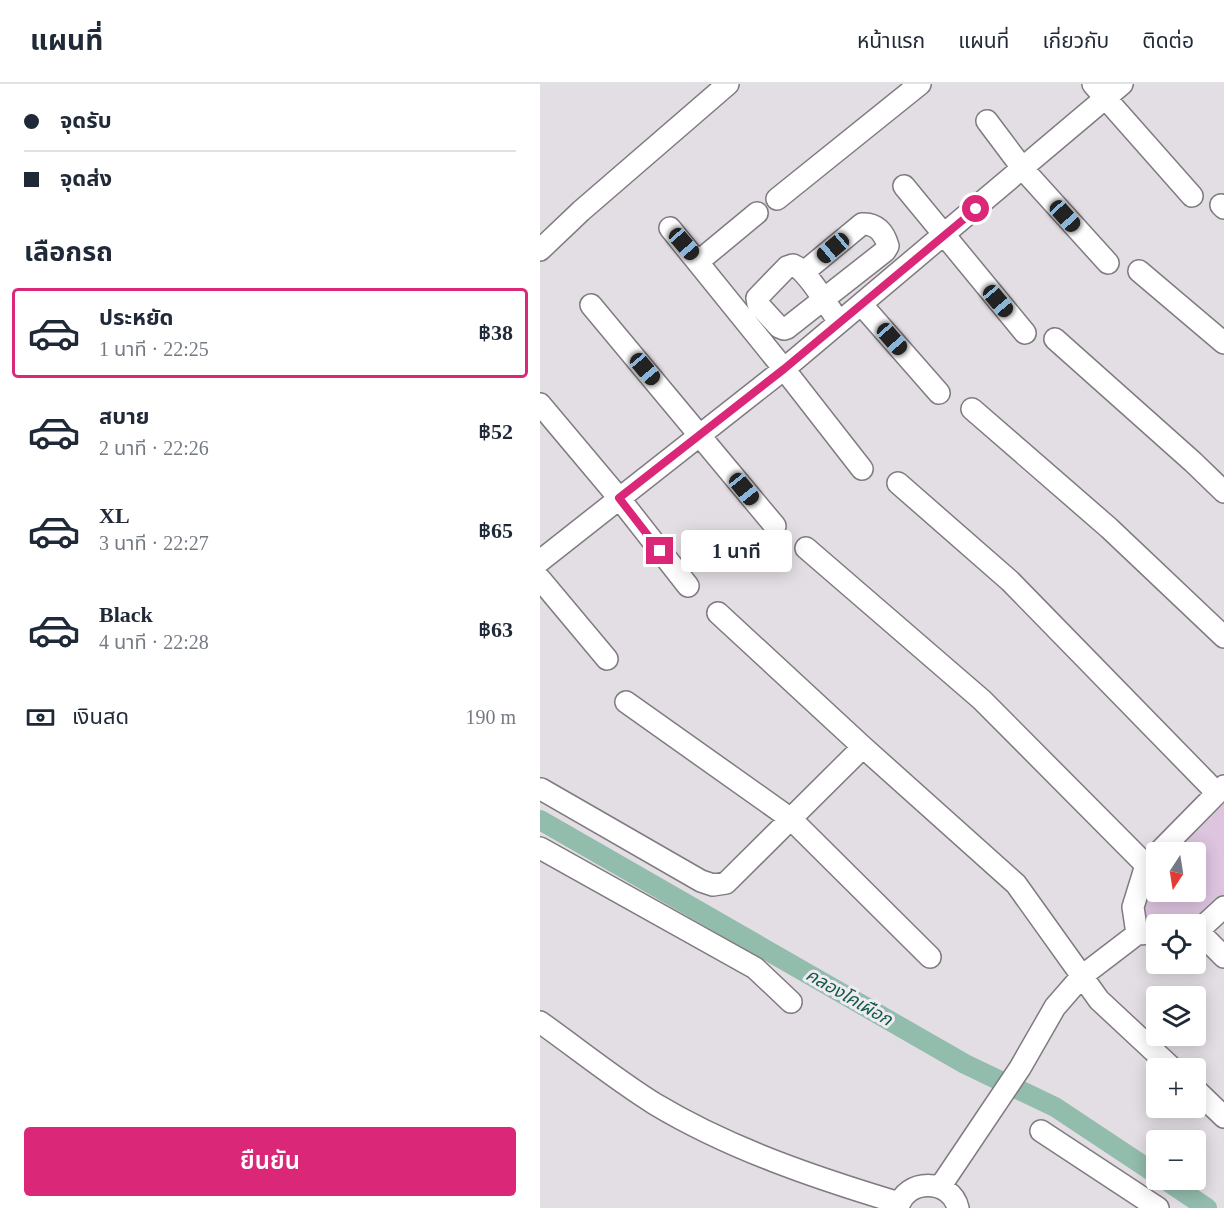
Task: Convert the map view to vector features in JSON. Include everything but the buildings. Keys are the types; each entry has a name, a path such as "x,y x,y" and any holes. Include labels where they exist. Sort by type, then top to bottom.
{"street":[{"path":"540,250 581,211 728,84"},
{"path":"777,199 920,84"},
{"path":"540,561 784,369 1023,169 1099,91 1122,84"},
{"path":"1099,91 1192,196"},
{"path":"987,120 1023,169 1108,263"},
{"path":"904,186 1024,333"},
{"path":"699,261 757,213"},
{"path":"804,272 862,224 871,223 878,228 888,246 885,251 823,300 784,330 758,304 757,298 787,267 793,265 804,272 823,300 839,322"},
{"path":"670,228 699,261 862,469"},
{"path":"1139,271 1224,343"},
{"path":"861,304 939,393"},
{"path":"591,305 775,526"},
{"path":"1055,339 1224,492"},
{"path":"540,404 619,498 688,586"},
{"path":"972,409 1109,528 1224,637"},
{"path":"898,483 1010,581 1220,790 1169,842"},
{"path":"806,548 982,700 1146,850"},
{"path":"540,579 607,659"},
{"path":"718,613 863,747 1017,884 1099,1000 1161,1058"},
{"path":"626,702 791,819 930,957"},
{"path":"541,789 700,881 713,885 726,883 863,747"},
{"path":"540,848 755,968 791,1002"},
{"path":"1146,876 1133,907 1146,932"},
{"path":"1206,923 1224,907"},
{"path":"940,1187 1020,1068 1055,1007 1082,976 1146,935"},
{"path":"1206,940 1224,957"},
{"path":"540,1022 654,1103 736,1146 899,1206 906,1193 916,1187 928,1184 940,1187 950,1194 958,1208"},
{"path":"1206,1100 1224,1117"},
{"path":"1041,1131 1158,1208"}],"shaded area":[{"path":"1224,786 1224,908 1206,918 1206,914 1146,914 1146,919 1133,907 1146,878 1146,902 1206,902 1206,842 1169,842"}],"waterway":[{"name":"คลองโคเผือก","path":"540,820 965,1064 1055,1107 1146,1167"},
{"name":"คลองโคเผือก","path":"1180,1190 1207,1208"}],"route":[{"path":"660,551 619,498 784,369 976,209"}]}
